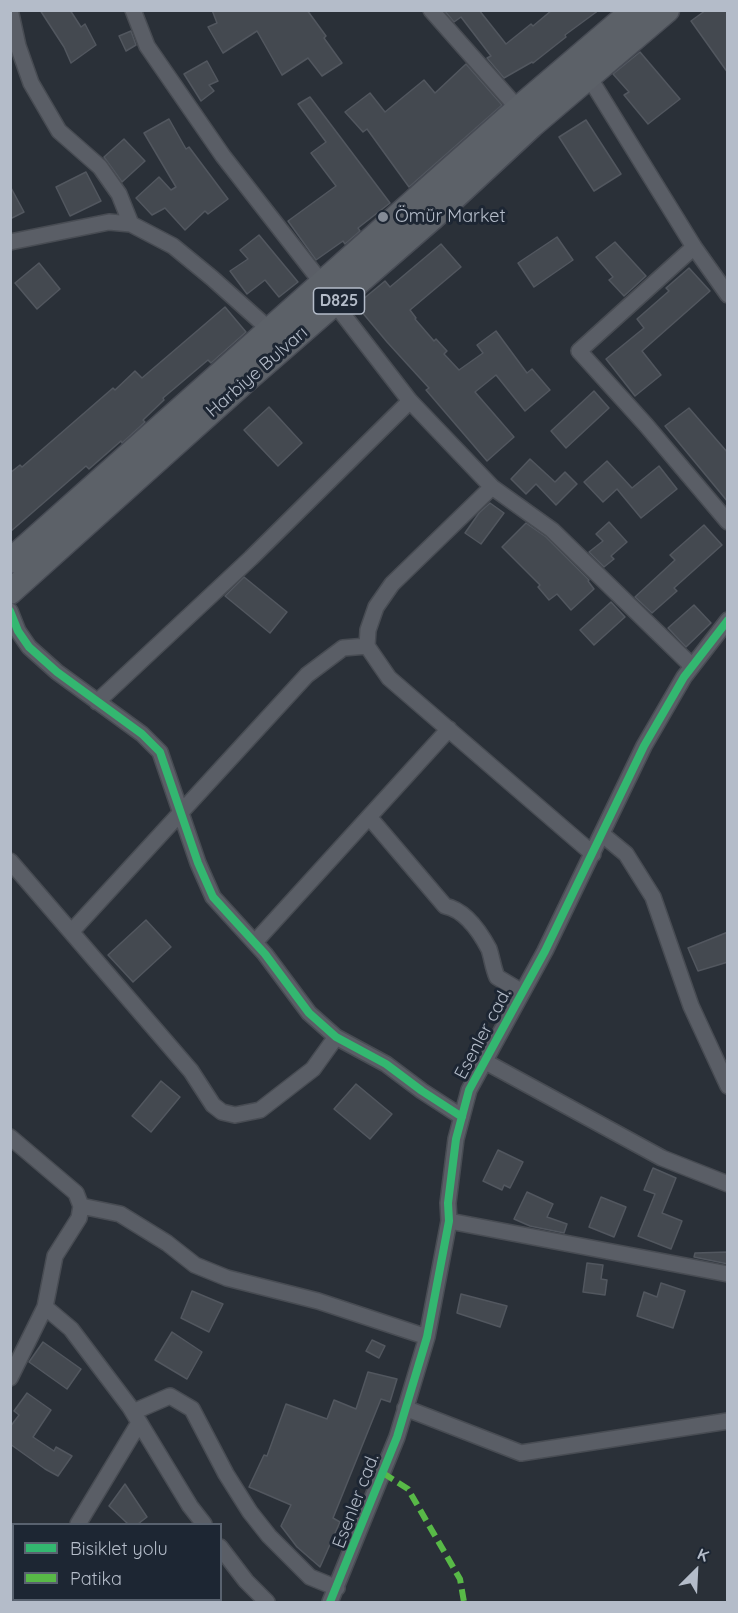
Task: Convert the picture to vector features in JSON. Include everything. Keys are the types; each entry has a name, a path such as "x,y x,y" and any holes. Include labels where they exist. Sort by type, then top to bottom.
{"main road":[{"name":"Harbiye Bulvarı","path":"583,68 634,10"},
{"name":"Harbiye Bulvarı","path":"10,561 322,283 583,68 667,10"},
{"name":"Harbiye Bulvarı","path":"10,592 246,380 432,218 525,117"}],"street":[{"path":"14,10 11,14 18,46 31,83 59,131 100,167 119,194 131,224"},
{"path":"133,10 147,46 223,156 322,283"},
{"path":"431,10 525,117"},
{"path":"583,68 694,247 728,295"},
{"path":"10,242 109,222 131,224 173,246 270,330"},
{"path":"694,247 579,351 646,425 728,522"},
{"path":"335,304 410,400 492,487 552,530 692,666"},
{"path":"97,702 251,558 410,400"},
{"path":"492,487 392,584 376,608 368,630 367,646 390,678 593,854"},
{"path":"10,611 18,631 29,647 57,672 142,734 160,752 198,863 213,897 255,942 309,1013 336,1037 386,1064 462,1117"},
{"name":"Esenler cad.","path":"334,1595 397,1437 427,1337 449,1221 448,1203 456,1139 469,1090 603,835 644,746 692,666 726,626"},
{"path":"72,931 307,675 343,648 367,646"},
{"path":"255,942 449,729"},
{"path":"370,818 445,906 455,908 471,923 489,950 497,977 522,992"},
{"path":"603,835 626,854 653,897 691,1006 728,1086"},
{"path":"10,861 191,1071 213,1105 222,1112 235,1116 260,1110 313,1069 336,1037"},
{"path":"484,1061 662,1158 728,1184"},
{"path":"10,1137 76,1193 81,1206 79,1218 55,1256 45,1307 10,1378"},
{"path":"81,1206 120,1214 167,1243 195,1265 227,1278 318,1301 427,1337"},
{"path":"449,1221 728,1274"},
{"path":"45,1307 71,1329 136,1417 190,1506 203,1523"},
{"path":"79,1523 136,1417 170,1396 192,1409 226,1474 250,1512 269,1536 310,1577 334,1595"},
{"path":"405,1408 521,1453 728,1421"},
{"path":"222,1550 246,1581 267,1602"}],"building":[{"path":"40,10 70,10 81,27 85,24 96,45 71,63 64,47"},
{"path":"212,10 307,10 342,63 322,76 308,58 282,75 257,31 223,53 208,27 217,23"},
{"path":"444,10 479,10 506,44 552,10 599,10 533,63 504,78 487,58 491,56 461,17 454,22"},
{"path":"706,10 728,10 728,73 691,21"},
{"path":"131,31 136,45 126,51 119,36"},
{"path":"640,52 680,99 648,124 624,95 629,92 613,74"},
{"path":"207,61 218,81 209,85 214,91 201,101 184,74"},
{"path":"466,64 502,105 409,187 367,129 363,132 345,112 370,93 385,112 424,80 435,93"},
{"path":"310,97 390,203 358,228 360,231 345,244 343,241 316,260 288,221 336,186 311,153 326,142 298,104"},
{"path":"169,119 186,149 189,147 228,199 208,214 205,211 185,230 165,208 152,215 136,198 159,177 171,190 176,187 144,133"},
{"path":"586,120 621,174 594,191 559,137"},
{"path":"124,139 145,161 122,182 104,157"},
{"path":"86,172 101,201 70,216 56,187"},
{"path":"10,186 24,212 10,219"},
{"path":"259,235 298,282 279,297 265,280 247,294 230,271 248,259 240,250"},
{"path":"557,237 573,260 534,287 518,263"},
{"path":"615,242 646,276 624,296 609,280 613,277 596,257"},
{"path":"441,244 461,267 410,310 415,319 434,341 436,339 447,351 444,354 459,370 483,353 477,345 496,331 527,373 532,369 550,390 525,411 496,375 475,392 514,437 487,461 426,390 429,388 356,305 385,281 390,287"},
{"path":"39,263 60,289 37,309 15,283"},
{"path":"689,268 710,291 642,351 661,375 635,396 606,359 644,328 637,319 669,291 666,288"},
{"path":"225,307 246,332 211,363 208,360 163,398 164,400 143,420 145,422 122,443 121,441 89,469 86,466 10,532 10,473 20,465 22,467 135,371 142,378"},
{"path":"594,391 609,408 566,448 551,431"},
{"path":"269,407 302,443 278,466 244,430"},
{"path":"689,408 728,453 728,502 665,426"},
{"path":"530,459 555,482 565,472 577,484 556,505 536,484 526,494 511,479"},
{"path":"607,461 632,488 659,466 677,489 641,518 617,489 603,502 584,482"},
{"path":"490,503 504,513 481,544 465,533 479,513"},
{"path":"609,522 627,542 611,556 614,559 604,567 589,552 603,541 596,534"},
{"path":"526,523 546,537 589,580 594,589 571,610 557,594 549,600 538,587 540,585 502,547"},
{"path":"704,525 722,545 674,588 677,591 652,613 635,597 675,560 670,555"},
{"path":"244,577 287,612 270,633 225,596"},
{"path":"611,602 625,617 594,645 580,630"},
{"path":"694,605 711,623 686,647 668,628"},
{"path":"146,920 171,947 133,982 108,955"},
{"path":"728,932 728,962 698,971 688,948"},
{"path":"161,1081 180,1097 151,1132 132,1116"},
{"path":"356,1084 392,1114 370,1139 334,1109"},
{"path":"498,1150 523,1162 510,1188 504,1185 502,1190 483,1181"},
{"path":"653,1168 676,1178 662,1213 682,1221 671,1249 638,1236 655,1194 644,1190"},
{"path":"527,1192 553,1204 547,1217 567,1224 564,1233 530,1226 514,1219"},
{"path":"601,1197 626,1207 614,1237 589,1227"},
{"path":"728,1252 728,1264 694,1257 695,1253"},
{"path":"587,1263 603,1265 601,1279 607,1280 605,1295 583,1292"},
{"path":"661,1283 685,1291 673,1328 637,1316 644,1292 657,1297"},
{"path":"192,1291 223,1304 209,1332 181,1318"},
{"path":"461,1294 507,1306 500,1327 457,1313"},
{"path":"172,1332 202,1352 187,1379 155,1360"},
{"path":"372,1340 385,1346 379,1358 366,1351"},
{"path":"43,1342 81,1369 67,1389 29,1362"},
{"path":"368,1372 397,1379 390,1402 381,1399 333,1518 340,1522 320,1567 297,1547 281,1526 291,1505 249,1487 264,1455 267,1456 286,1404 327,1419 334,1400 356,1409"},
{"path":"27,1393 51,1410 33,1437 54,1451 56,1447 72,1456 58,1476 10,1444 10,1427 19,1415 14,1411"},
{"path":"125,1484 147,1517 139,1523 127,1523 109,1506"}],"marked path":[{"path":"383,1473 408,1489 460,1579 464,1602"}],"cycle path":[{"path":"10,611 18,631 29,647 57,672 142,734 160,752 198,863 213,897 265,954 309,1013 336,1037 386,1064 462,1117"},
{"path":"330,1602 397,1437 427,1337 449,1221 448,1203 456,1139 469,1090 545,951 644,746 684,677 728,620"}],"place":[{"name":"Ömür Market","path":"383,217"}]}
